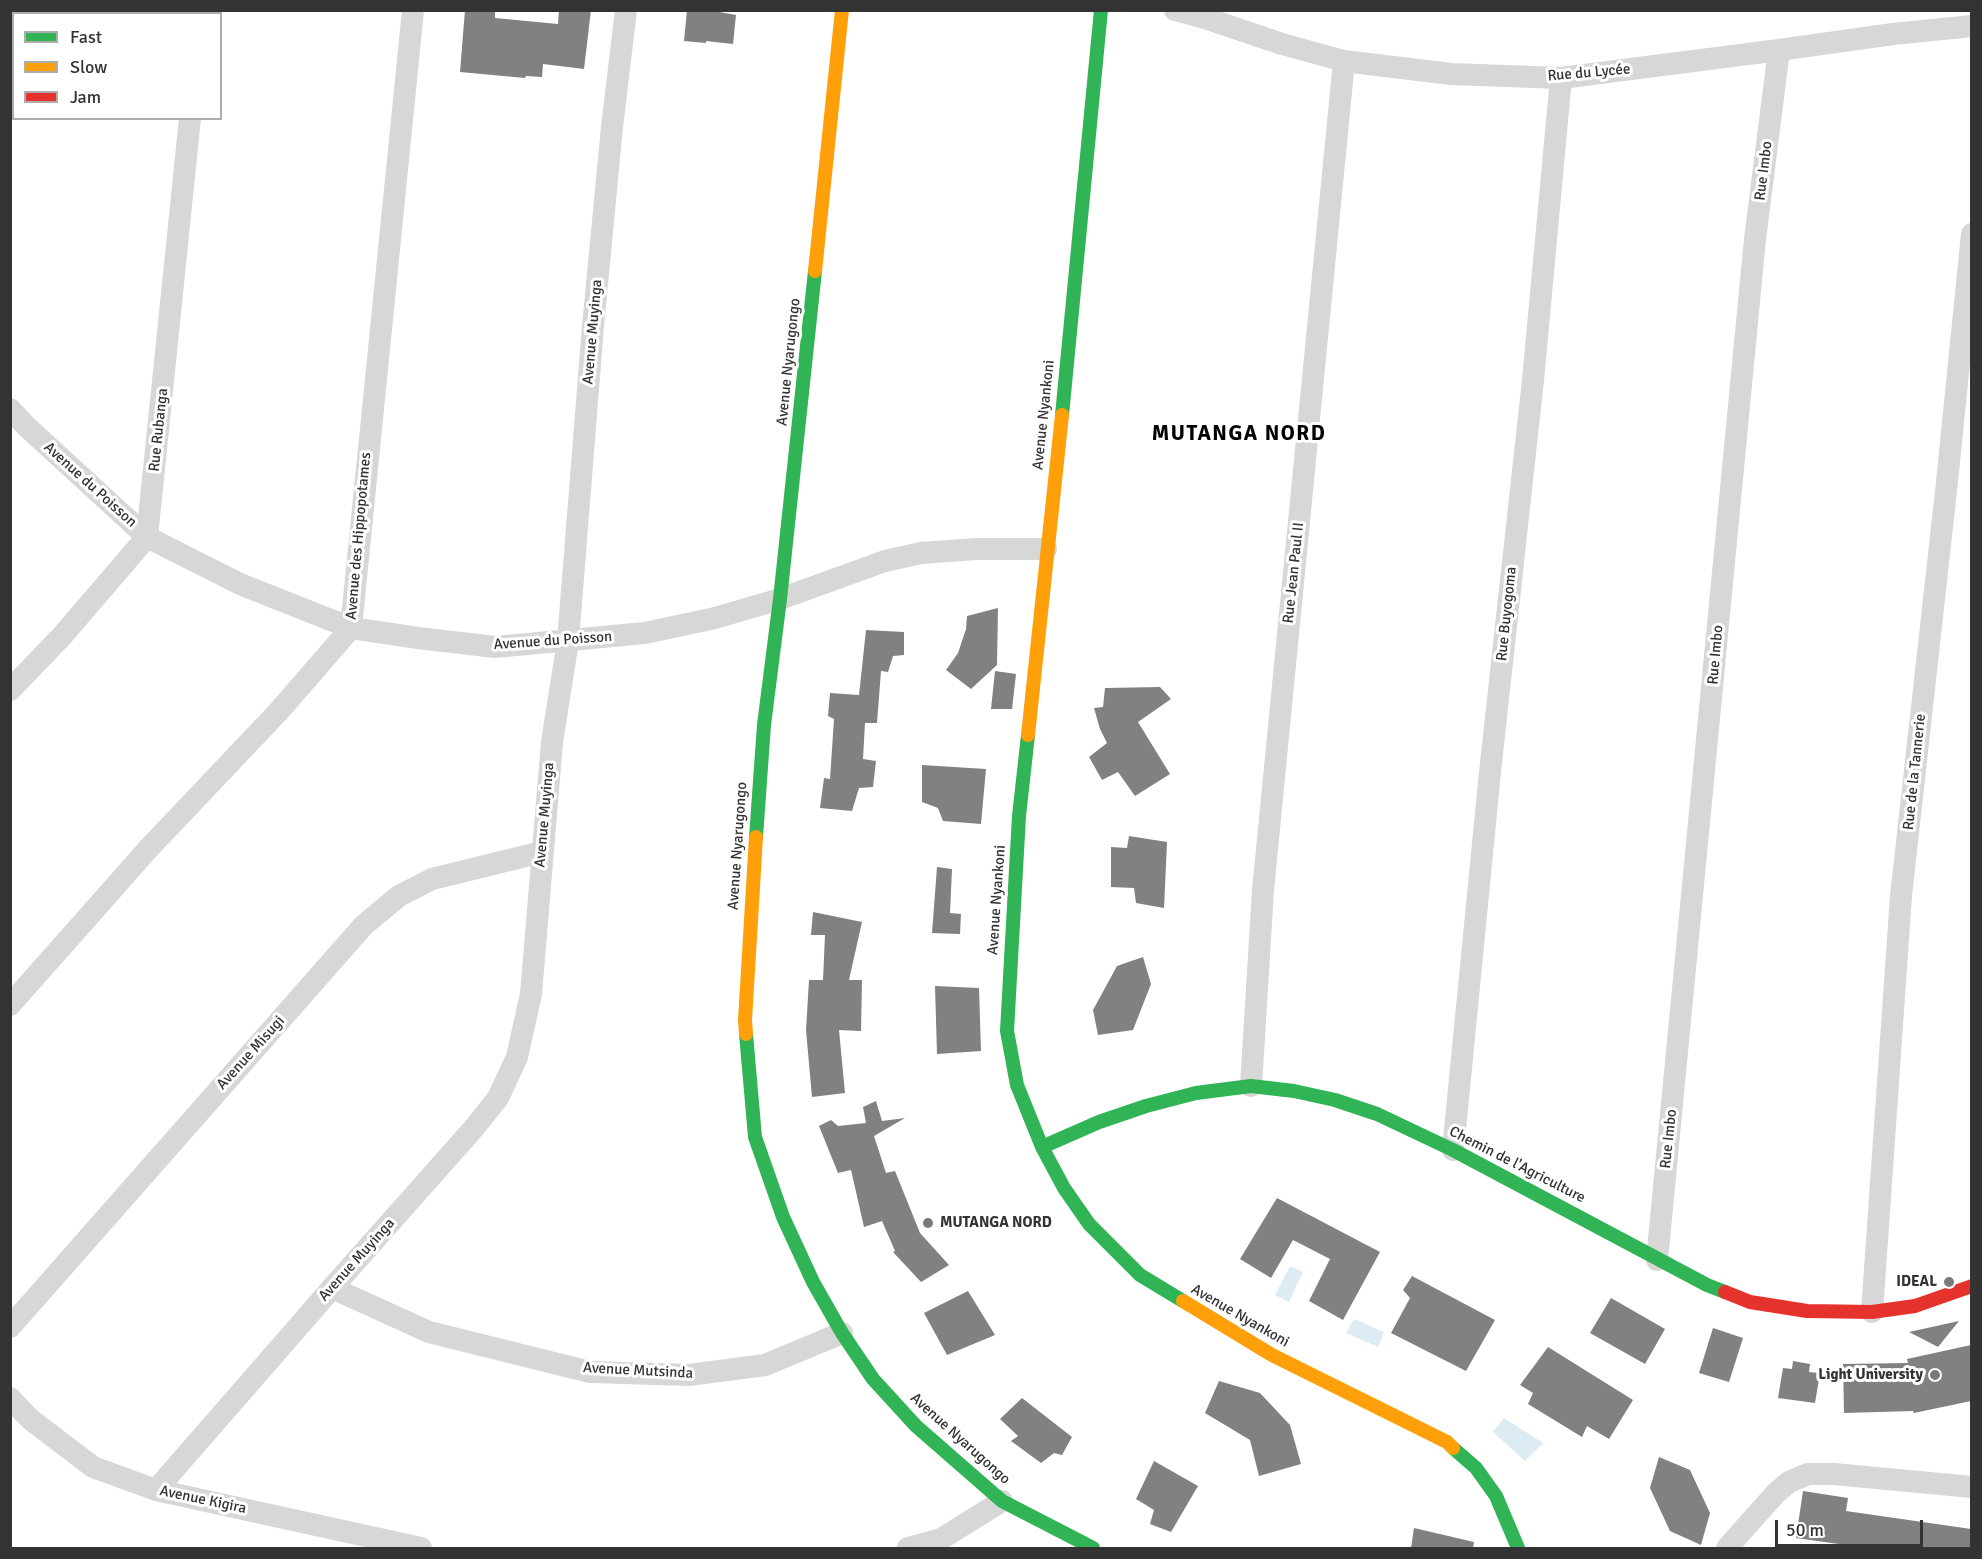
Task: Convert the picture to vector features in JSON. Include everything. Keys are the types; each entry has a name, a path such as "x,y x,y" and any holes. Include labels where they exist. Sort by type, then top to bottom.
{"street":[{"name":"Avenue des Hippopotames","path":"10,1005 149,848 279,711 351,628 413,10"},
{"name":"Avenue Muyinga","path":"156,1490 474,1128 498,1098 517,1056 531,994 552,742 568,641 595,303 626,10"},
{"name":"Avenue Nyarugongo","path":"842,10 780,598 764,725 745,1020 755,1137 783,1217 813,1282 842,1333 873,1378 916,1426 1002,1501 1093,1548"},
{"name":"Avenue Nyankoni","path":"1101,10 1071,328 1018,816 1007,1031 1017,1085 1042,1147 1064,1188 1089,1224 1140,1275 1272,1355 1447,1442 1476,1468 1496,1496 1518,1548"},
{"name":"Rue du Lycée","path":"1175,10 1344,61 1451,74 1562,78 1893,34 1971,26"},
{"name":"Rue Imbo","path":"1657,1260 1755,238 1779,50"},
{"name":"Rue Jean Paul II","path":"1251,1086 1263,890 1344,61"},
{"name":"Rue Buyogoma","path":"1453,1150 1562,78"},
{"name":"Rue Rubanga","path":"147,537 190,120"},
{"name":"Rue de la Tannerie","path":"1872,1312 1901,896 1947,482 1971,234"},
{"name":"Avenue du Poisson","path":"10,409 18,433 147,537 240,584 351,628 418,639 495,647 645,633 715,618 885,561 921,553 976,549 1046,549"},
{"path":"10,690 62,636 147,537"},
{"name":"Avenue Misugi","path":"10,1327 364,926 399,896 432,879 542,852"},
{"name":"Chemin de l'Agriculture","path":"1042,1147 1099,1122 1146,1106 1196,1093 1251,1086 1294,1091 1335,1100 1377,1114 1453,1150 1707,1286 1750,1302 1807,1311 1872,1312 1915,1306 1971,1286"},
{"name":"Avenue Mutsinda","path":"332,1288 429,1332 590,1372 689,1375 765,1365 842,1333"},
{"name":"Avenue Kigira","path":"10,1398 30,1419 93,1467 156,1490 421,1548"},
{"path":"1727,1548 1776,1493 1789,1482 1808,1474 1834,1474 1971,1487"},
{"path":"908,1548 940,1539 1002,1501"}],"shaded area":[{"path":"1290,1266 1303,1272 1289,1302 1275,1295"},
{"path":"1354,1319 1384,1332 1378,1347 1346,1333"},
{"path":"1504,1418 1543,1443 1525,1461 1493,1432"}],"building":[{"path":"465,10 495,10 495,18 558,24 559,10 591,10 584,69 543,64 542,77 526,76 525,78 460,72"},
{"path":"687,10 709,10 736,15 733,44 684,41"},
{"path":"998,608 997,665 971,689 946,670 958,653 966,629 967,616"},
{"path":"866,630 904,632 904,655 893,656 888,672 881,671 877,723 865,723 863,759 876,761 873,787 859,788 852,811 820,808 824,778 830,779 834,719 828,716 830,693 859,695"},
{"path":"995,671 1016,674 1012,709 991,709"},
{"path":"1160,687 1171,699 1138,722 1170,774 1135,796 1118,772 1102,780 1089,757 1107,743 1094,708 1103,707 1105,688"},
{"path":"922,765 986,769 981,824 943,821 938,808 922,802"},
{"path":"1129,836 1167,842 1164,908 1136,903 1134,888 1111,887 1111,847 1127,848"},
{"path":"937,867 952,869 950,913 961,914 960,934 932,933"},
{"path":"813,912 862,922 849,980 862,980 861,1031 839,1030 845,1093 812,1097 806,1030 809,980 823,980 825,935 811,935"},
{"path":"1143,957 1151,984 1133,1030 1098,1035 1093,1010 1117,966"},
{"path":"935,986 979,988 981,1051 937,1054"},
{"path":"876,1101 882,1121 905,1118 874,1136 886,1173 895,1171 920,1233 949,1265 921,1282 893,1252 895,1251 882,1221 864,1227 851,1170 838,1173 819,1126 831,1120 838,1126 866,1123 863,1107"},
{"path":"1277,1198 1380,1252 1343,1320 1309,1301 1330,1259 1293,1240 1271,1278 1240,1259"},
{"path":"1412,1276 1495,1320 1466,1371 1391,1333 1410,1298 1403,1290"},
{"path":"968,1291 995,1335 947,1355 924,1313"},
{"path":"1611,1298 1665,1329 1645,1364 1590,1333"},
{"path":"1959,1321 1938,1347 1909,1332"},
{"path":"1713,1328 1743,1338 1729,1382 1699,1373"},
{"path":"1971,1345 1971,1401 1914,1413 1913,1411 1844,1413 1843,1364 1908,1363 1907,1359"},
{"path":"1548,1347 1633,1400 1609,1439 1587,1426 1582,1437 1528,1404 1533,1393 1520,1385"},
{"path":"1793,1361 1810,1364 1809,1372 1820,1373 1815,1403 1778,1398 1783,1368 1792,1369"},
{"path":"1219,1381 1260,1393 1290,1425 1301,1464 1259,1476 1250,1440 1205,1413"},
{"path":"1022,1398 1072,1437 1062,1455 1054,1453 1041,1463 1011,1441 1018,1436 1000,1419"},
{"path":"1659,1457 1690,1470 1710,1513 1701,1545 1670,1531 1650,1488"},
{"path":"1154,1461 1198,1486 1171,1532 1150,1524 1154,1510 1136,1499"},
{"path":"1803,1491 1848,1498 1846,1511 1971,1529 1971,1548 1867,1548 1796,1538"},
{"path":"1414,1528 1474,1542 1473,1548 1411,1548"}],"traffic: fast":[{"path":"1062,415 1101,10"},
{"path":"756,837 764,725 780,599 815,271"},
{"path":"1028,735 1019,816 1007,1031 1017,1085 1042,1147 1064,1188 1089,1224 1140,1275 1183,1301"},
{"path":"746,1034 755,1137 783,1217 813,1282 842,1333 873,1379 916,1426 1002,1501 1093,1548"},
{"path":"1042,1147 1099,1122 1146,1106 1196,1093 1251,1086 1294,1091 1335,1100 1377,1114 1453,1150 1707,1285 1725,1292"},
{"path":"1453,1448 1476,1468 1496,1496 1518,1548"}],"traffic: slow":[{"path":"815,271 842,10"},
{"path":"1028,735 1062,415"},
{"path":"746,1034 756,837"},
{"path":"1183,1301 1272,1355 1447,1442 1453,1448"}],"traffic: jam":[{"path":"1725,1292 1750,1302 1807,1311 1872,1312 1915,1306 1972,1286"}],"place":[{"name":"MUTANGA NORD","path":"928,1223"},
{"name":"IDEAL","path":"1949,1282"},
{"name":"Light University","path":"1935,1375"}],"district":[{"name":"MUTANGA NORD","path":"1239,434"}]}
